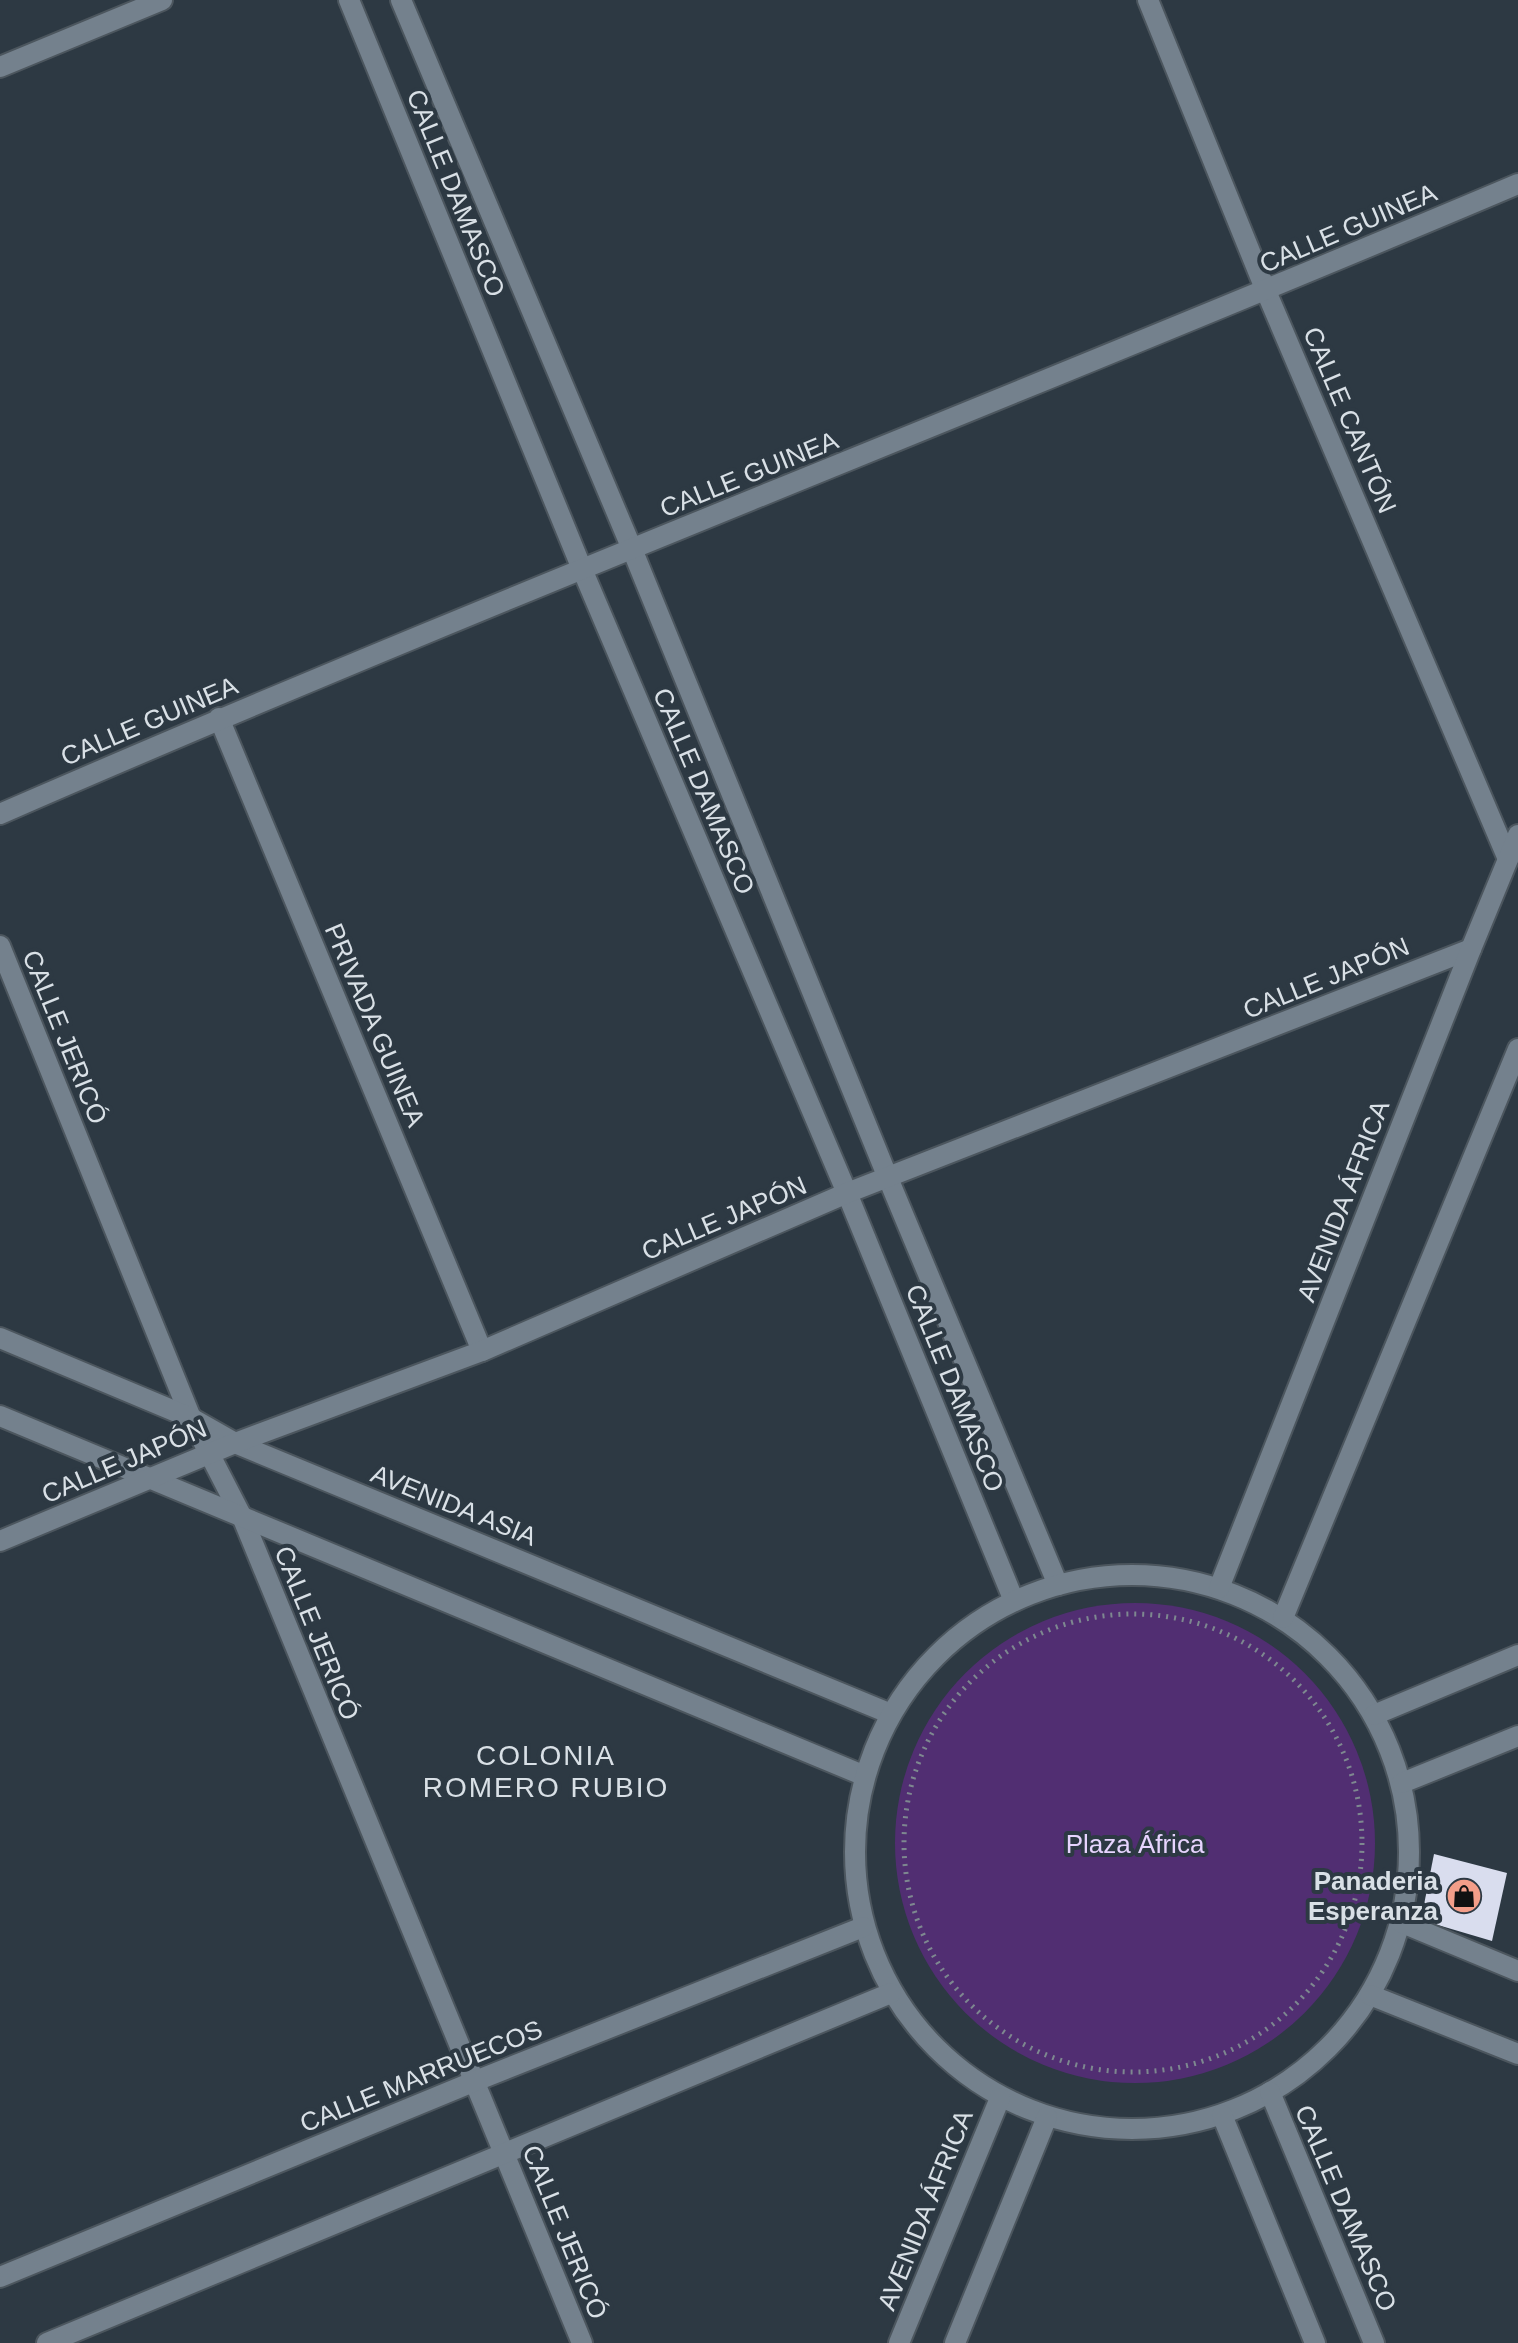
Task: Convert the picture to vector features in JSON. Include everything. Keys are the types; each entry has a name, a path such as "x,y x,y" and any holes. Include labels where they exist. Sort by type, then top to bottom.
{"street":[{"path":"0,67 162,0"},
{"name":"CALLE DAMASCO","path":"349,0 582,569 847,1193 1014,1601"},
{"name":"CALLE DAMASCO","path":"401,0 632,549 888,1178 1058,1585"},
{"name":"CALLE CANTÓN","path":"1148,0 1266,291 1508,859"},
{"name":"CALLE GUINEA","path":"0,814 219,718 1266,291 1518,184"},
{"name":"PRIVADA GUINEA","path":"219,718 482,1351"},
{"name":"AVENIDA ÁFRICA","path":"1219,1588 1518,835"},
{"name":"CALLE JERICÓ","path":"0,946 191,1418 243,1519 582,2343"},
{"name":"CALLE JAPÓN","path":"0,1541 235,1443 482,1351 847,1193 1471,949"},
{"path":"1283,1618 1518,1049"},
{"name":"AVENIDA ASIA","path":"0,1338 191,1418 235,1443 891,1714"},
{"path":"0,1416 865,1776"},
{"path":"1111,1575 1166,1576 1219,1588 1283,1618 1318,1645 1349,1678 1374,1715 1402,1783 1409,1853 1400,1922 1370,1995 1326,2050 1270,2092 1222,2115 1135,2130 1047,2117 1000,2098 938,2053 891,1993 863,1927 854,1851 865,1776 891,1714 924,1668 966,1630 1014,1601 1058,1585 1111,1575"},
{"path":"1374,1715 1518,1655"},
{"path":"1402,1783 1518,1736"},
{"path":"1400,1922 1518,1971"},
{"name":"CALLE MARRUECOS","path":"0,2277 473,2082 863,1927"},
{"path":"47,2343 891,1993"},
{"path":"1370,1995 1518,2054"},
{"name":"CALLE DAMASCO","path":"1270,2092 1374,2343"},
{"name":"AVENIDA ÁFRICA","path":"899,2343 1000,2098"},
{"path":"1222,2115 1315,2343"},
{"path":"955,2343 1047,2117"}],"path":[{"path":"1118,1614 1154,1614 1224,1632 1257,1649 1286,1670 1310,1696 1331,1726 1348,1759 1358,1794 1362,1830 1362,1866 1355,1902 1343,1936 1325,1968 1303,1997 1277,2021 1248,2041 1216,2057 1182,2067 1147,2072 1112,2072 1077,2066 1033,2050 983,2018 937,1964 921,1932 910,1898 904,1862 904,1826 910,1790 921,1756 938,1724 959,1695 985,1669 1046,1631 1081,1620 1118,1614"}],"green space":[{"name":"Plaza África","path":"1135,1603 1182,1607 1227,1621 1268,1643 1305,1673 1335,1710 1357,1751 1371,1796 1375,1843 1371,1890 1357,1935 1335,1976 1305,2013 1268,2043 1227,2065 1182,2079 1135,2083 1088,2079 1043,2065 1002,2043 965,2013 935,1976 913,1935 899,1890 895,1843 899,1796 913,1751 935,1710 965,1673 1002,1643 1043,1621 1088,1607"}],"building":[{"name":"Panaderia Esperanza","path":"1434,1854 1507,1873 1492,1941 1421,1920"}],"place":[{"name":"Panaderia Esperanza","path":"1464,1896"}],"district":[{"name":"COLONIA ROMERO RUBIO","path":"546,1771"}]}
